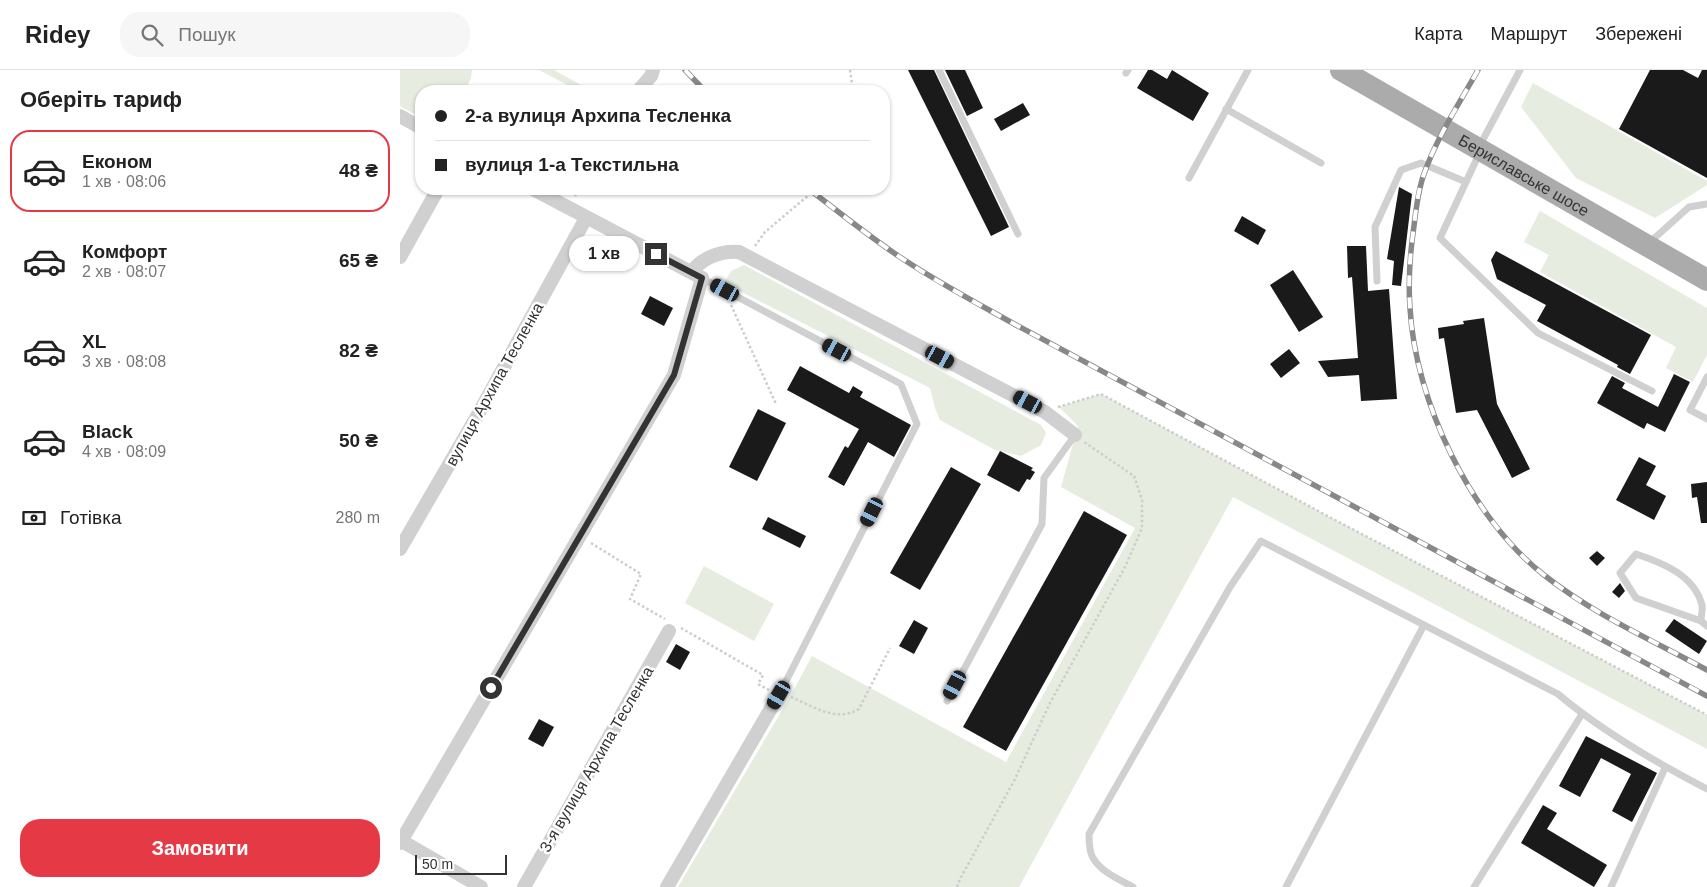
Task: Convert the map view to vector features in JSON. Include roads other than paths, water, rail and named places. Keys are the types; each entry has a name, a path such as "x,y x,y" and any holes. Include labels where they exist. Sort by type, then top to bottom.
{"main road":[{"name":"Бериславське шосе","path":"1341,70 1707,280"}],"street":[{"path":"643,85 651,76 653,70"},
{"path":"400,116 415,125"},
{"path":"400,257 435,195"},
{"path":"544,195 697,275"},
{"name":"вулиця Архипа Тесленка","path":"400,549 476,418 586,218"},
{"path":"482,887 400,841 674,375 698,264 726,252 739,252 748,256 1045,412 1074,435"},
{"name":"3-я вулиця Архипа Тесленка","path":"524,887 674,627"},
{"path":"667,887 780,694"}],"lane":[{"path":"939,70 1018,234"},
{"path":"1189,178 1248,70"},
{"path":"1520,70 1479,150 1440,238 1538,333 1652,391"},
{"path":"1226,109 1321,163"},
{"path":"1377,281 1374,227 1402,170 1421,163 1466,182"},
{"path":"1646,246 1689,207 1707,204"},
{"path":"697,275 901,384 917,424 780,694"},
{"path":"1707,377 1690,410 1707,419"},
{"path":"947,701 1042,524 1044,478 1074,435"},
{"path":"1133,887 1111,875 1092,858 1089,834 1230,587 1261,541 1558,694 1582,714 1665,768 1707,788"},
{"path":"1636,554 1665,564 1693,586 1702,607 1704,624 1636,598 1620,573 1636,554"},
{"path":"1286,887 1424,624"},
{"path":"1474,887 1582,714"},
{"path":"1611,887 1665,768"}],"railway":[{"path":"685,70 699,85"},
{"path":"1478,70 1429,160 1419,193 1413,236 1409,288 1414,344 1435,418 1471,490 1493,522 1517,551 1544,575 1582,602 1707,670"},
{"path":"817,195 894,253 1016,325 1707,696"}]}
